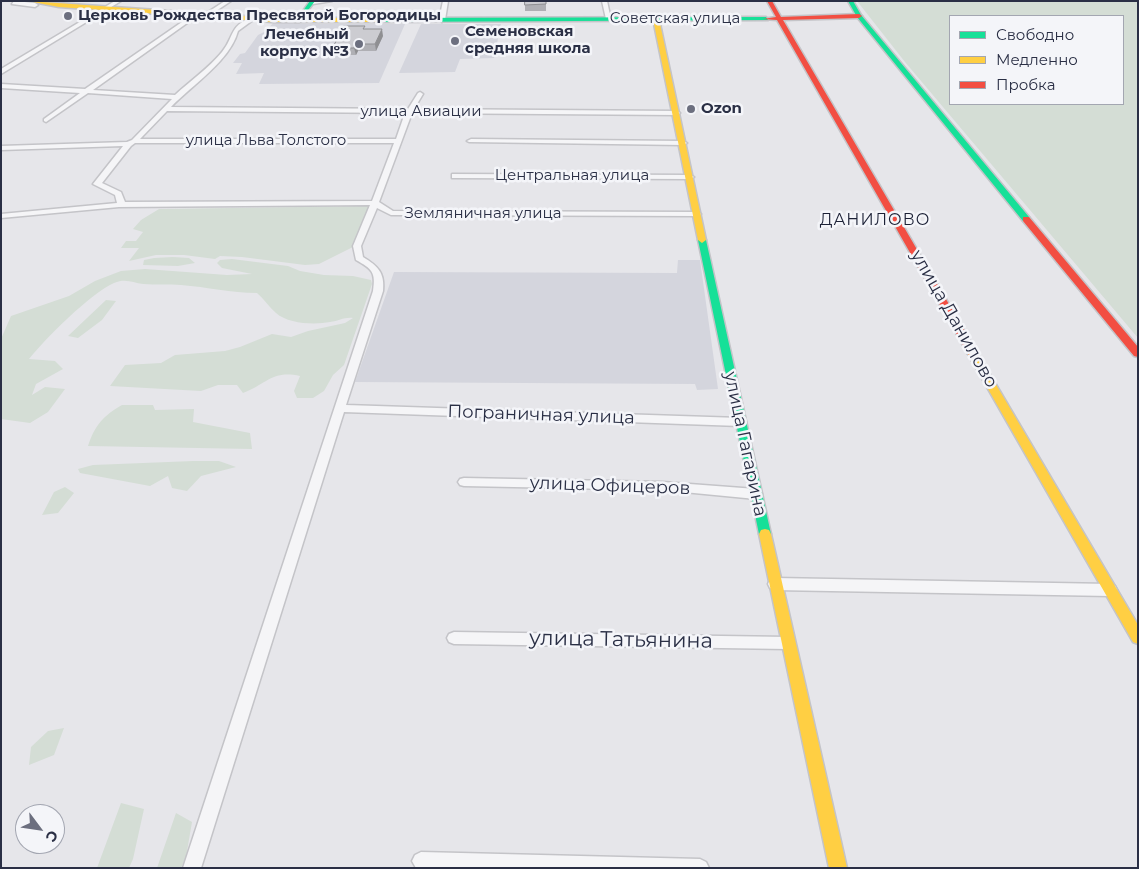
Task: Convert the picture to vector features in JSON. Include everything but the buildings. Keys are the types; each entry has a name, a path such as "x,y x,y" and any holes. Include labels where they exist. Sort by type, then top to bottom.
{"street":[{"path":"1,72 119,1"},
{"path":"46,120 200,16 229,1"},
{"path":"297,21 313,1 330,1"},
{"path":"442,20 446,1"},
{"path":"604,1 608,19"},
{"name":"улица Данилово","path":"769,1 1138,638"},
{"path":"850,1 859,16 1138,354"},
{"path":"14,3 40,3"},
{"name":"Советская улица","path":"40,3 200,16 297,21 780,19 859,16"},
{"path":"122,205 118,194 97,184 131,143 223,54 232,41 235,30 251,19"},
{"name":"улица Гагарина","path":"656,19 740,422 838,868"},
{"path":"1,86 177,97"},
{"path":"192,868 341,408 380,281 379,273 374,267 359,258 357,246 409,112 420,94"},
{"name":"улица Авиации","path":"166,109 677,113"},
{"name":"улица Льва Толстого","path":"1,148 131,143 397,141"},
{"path":"470,141 683,143"},
{"name":"Центральная улица","path":"455,176 690,177"},
{"name":"Земляничная улица","path":"1,216 22,216 122,205 375,203 391,213 697,214"},
{"name":"Пограничная улица","path":"341,408 740,422"},
{"name":"улица Офицеров","path":"464,482 663,486 756,494"},
{"path":"775,584 1110,590"},
{"name":"улица Татьянина","path":"454,638 788,643"},
{"path":"421,861 700,868"}],"shaded area":[{"path":"857,1 1138,1 1138,338 905,62"},
{"path":"274,22 306,24 405,24 379,83 259,84 264,73 236,74 242,63 233,63 240,54 245,53 258,35 266,31"},
{"name":"Семеновская средняя школа","path":"421,24 501,24 494,58 460,59 455,72 399,73"},
{"path":"371,206 353,247 319,264 305,265 242,257 220,256 215,259 184,255 156,255 129,261 139,248 121,248 126,241 136,241 143,232 133,229 141,220 159,209"},
{"path":"173,257 189,258 195,263 178,266 143,265 144,260"},
{"path":"232,259 288,266 300,271 324,275 353,276 371,280 372,284 344,365 333,375 324,391 313,398 297,398 294,391 300,376 290,375 276,376 243,393 237,385 218,385 201,391 110,386 125,365 161,363 175,355 225,351 272,334 291,337 308,331 345,323 353,318 324,323 302,323 281,317 257,293 122,281 104,288 81,306 29,359 55,361 63,369 36,384 32,395 45,387 65,389 48,412 30,423 1,419 1,339 11,316 69,296 95,281 121,271 145,269 227,275 252,274 222,268 217,263 220,260"},
{"path":"678,260 700,260 718,389 697,390 695,384 355,382 394,272 677,273"},
{"path":"106,300 116,301 102,320 78,338 68,336"},
{"path":"122,405 153,405 155,410 194,409 193,422 250,433 252,449 88,446 100,422"},
{"path":"219,461 236,467 201,476 187,491 172,488 168,476 150,486 80,473 78,469 93,465"},
{"path":"65,487 74,493 58,513 42,515 54,492"},
{"path":"64,728 54,755 29,765 31,747 48,731"},
{"path":"121,803 144,809 133,859 129,868 97,868"},
{"path":"176,813 192,822 186,857 181,868 157,868"}],"traffic: fast":[{"path":"297,21 313,1"},
{"path":"850,1 859,16 1026,219"},
{"path":"379,20 766,19"},
{"path":"702,240 765,534"}],"traffic: slow":[{"path":"30,1 59,5 272,20 379,20"},
{"path":"656,19 702,240"},
{"path":"973,354 1138,638"},
{"path":"765,534 838,868"}],"traffic: jam":[{"path":"769,1 973,354"},
{"path":"766,19 859,16"},
{"path":"1026,219 1138,354"}],"place":[{"name":"Церковь Рождества Пресвятой Богородицы","path":"68,16"},
{"name":"Семеновская средняя школа","path":"455,41"},
{"name":"Лечебный корпус №3","path":"359,44"},
{"name":"Ozon","path":"691,109"}],"district":[{"name":"ДАНИЛОВО","path":"875,220"}]}
